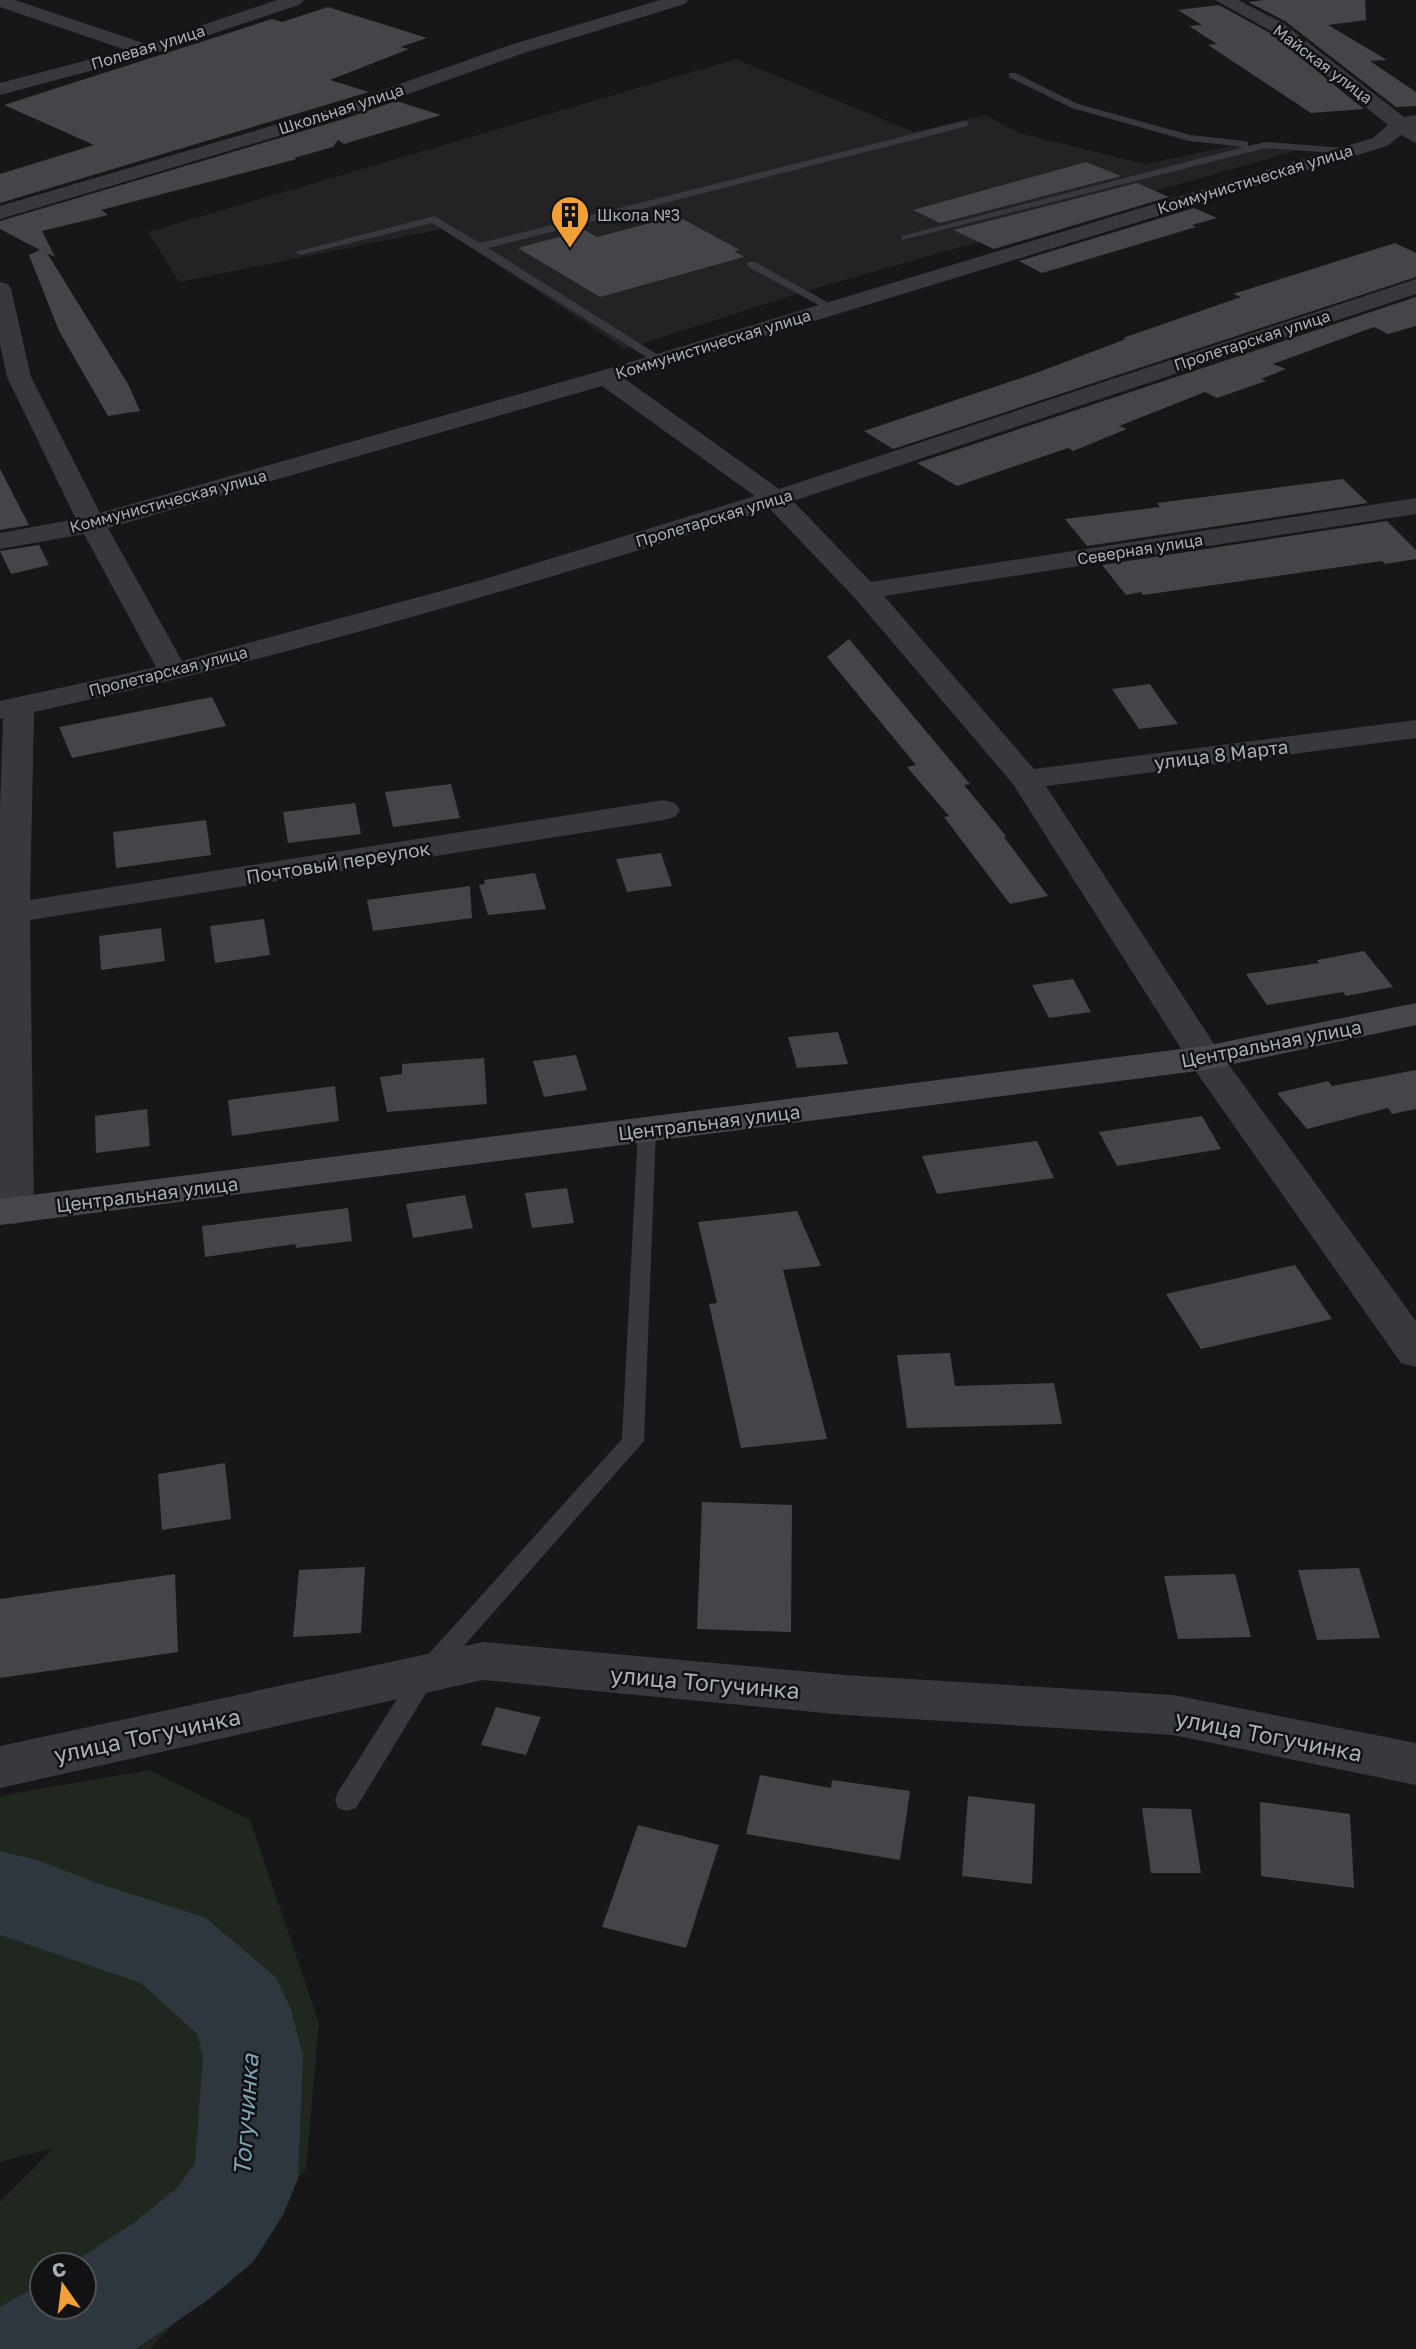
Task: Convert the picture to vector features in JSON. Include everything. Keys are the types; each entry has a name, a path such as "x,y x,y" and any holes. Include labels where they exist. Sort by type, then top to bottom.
{"main road":[{"name":"Центральная улица","path":"7,1212 1205,1058 1416,1014"}],"street":[{"name":"Полевая улица","path":"0,89 146,50 295,0"},
{"name":"Школьная улица","path":"0,214 339,112 517,49 679,0"},
{"name":"Майская улица","path":"1224,0 1277,27 1411,127"},
{"path":"0,1 146,50"},
{"name":"Коммунистическая улица","path":"0,541 92,524 606,377 1380,142 1411,127"},
{"name":"Пролетарская улица","path":"10,708 173,672 488,587 776,499 1416,286"},
{"path":"0,289 19,377 92,524 173,672"},
{"path":"606,377 776,499 864,591 1026,779 1205,1058 1416,1352"},
{"name":"Северная улица","path":"864,591 1416,506"},
{"path":"7,1212 13,913 10,708"},
{"name":"улица 8 Марта","path":"1026,779 1416,729"},
{"name":"Почтовый переулок","path":"13,913 664,810"},
{"name":"улица Тогучинка","path":"0,1767 483,1661 845,1695 1173,1715 1416,1764"}],"lane":[{"path":"1012,75 1075,106 1176,134 1219,142 1345,151"},
{"path":"478,247 964,124"},
{"path":"906,238 1194,161 1266,145"},
{"path":"302,252 435,219 659,360"},
{"path":"751,264 832,308"},
{"path":"347,1800 426,1673 633,1441 647,1130"}],"shaded area":[{"path":"736,59 914,132 985,115 1019,133 1145,164 1236,145 1299,150 803,292 625,349 443,229 179,282 148,232"},
{"path":"149,1770 250,1820 319,2023 306,2169 182,2316 150,2349 0,2349 0,2202 53,2148 0,2162 0,1796"}],"building":[{"path":"1365,0 1366,20 1328,25 1387,60 1370,61 1416,92 1416,106 1396,107 1285,21 1248,2"},
{"path":"1219,5 1270,33 1364,109 1311,113 1208,45 1217,44 1189,26 1202,25 1178,10"},
{"path":"328,7 427,38 400,47 409,49 330,80 369,92 0,203 0,174 94,145 4,105 272,19 282,22"},
{"path":"396,101 441,115 344,144 338,140 333,147 294,158 297,159 101,210 108,215 42,231 55,257 47,253 128,384 140,411 108,416 59,331 29,255 40,250 0,229 0,221"},
{"path":"1086,162 1121,176 940,223 913,210"},
{"path":"1137,183 1169,197 994,249 953,230"},
{"path":"1194,208 1217,218 1192,225 1196,227 1042,273 1019,261"},
{"name":"Школа №3","path":"677,216 740,250 734,251 744,257 600,297 518,248 585,230 597,237"},
{"path":"1395,243 1416,253 1416,277 893,449 864,431 1036,373 1126,339 1123,338 1241,297 1233,294"},
{"path":"1416,297 1416,326 1388,334 1374,327 1273,364 1286,369 1261,379 1266,381 1217,398 1205,392 1119,426 1127,429 1073,451 1068,448 957,486 917,463"},
{"path":"0,469 29,525 0,530"},
{"path":"1343,479 1368,503 1087,546 1065,519 1160,507 1157,503"},
{"path":"1387,521 1416,550 1416,559 1385,564 1382,561 1143,595 1141,592 1126,595 1102,565"},
{"path":"39,545 49,565 11,574 0,551"},
{"path":"849,639 970,784 964,785 1006,836 1004,837 1048,896 1010,904 944,817 949,816 907,767 916,765 827,657"},
{"path":"1150,684 1178,724 1139,729 1112,689"},
{"path":"212,697 226,726 72,758 59,727"},
{"path":"451,784 460,818 393,827 385,792"},
{"path":"355,803 361,834 288,843 283,812"},
{"path":"206,820 211,855 116,868 113,832"},
{"path":"661,853 672,886 627,892 616,859"},
{"path":"535,873 546,909 488,915 479,885 485,884 484,880"},
{"path":"470,886 472,918 373,931 367,900"},
{"path":"264,919 270,955 215,963 210,926"},
{"path":"161,928 165,961 101,970 99,936"},
{"path":"1364,951 1393,987 1346,996 1343,992 1267,1005 1246,974 1319,963 1317,960"},
{"path":"1073,979 1091,1012 1049,1018 1032,985"},
{"path":"838,1032 848,1064 797,1068 788,1037"},
{"path":"576,1055 587,1090 544,1097 533,1061"},
{"path":"484,1058 487,1104 387,1112 380,1077 402,1074 402,1064"},
{"path":"1416,1070 1416,1109 1392,1114 1388,1108 1307,1129 1277,1093 1328,1081 1332,1086"},
{"path":"335,1086 339,1121 232,1136 228,1100"},
{"path":"147,1109 150,1146 96,1153 95,1116"},
{"path":"1202,1116 1221,1149 1117,1166 1099,1132"},
{"path":"1037,1141 1054,1178 937,1194 922,1156"},
{"path":"567,1188 574,1223 532,1228 525,1193"},
{"path":"465,1195 473,1228 413,1238 406,1204"},
{"path":"348,1208 352,1241 296,1248 295,1244 205,1257 202,1226"},
{"path":"797,1211 821,1266 783,1270 827,1439 741,1448 709,1304 717,1303 698,1222"},
{"path":"1295,1265 1332,1319 1201,1349 1166,1294"},
{"path":"950,1353 955,1386 1054,1383 1062,1424 907,1428 897,1355"},
{"path":"225,1463 231,1519 162,1530 158,1474"},
{"path":"702,1502 792,1505 791,1632 697,1629"},
{"path":"365,1567 361,1633 293,1637 299,1570"},
{"path":"1359,1568 1380,1638 1317,1640 1298,1570"},
{"path":"175,1574 178,1652 0,1678 0,1599"},
{"path":"1235,1574 1251,1637 1178,1639 1164,1576"},
{"path":"496,1707 541,1717 526,1755 481,1745"},
{"path":"760,1775 831,1788 832,1780 910,1791 900,1860 746,1834"},
{"path":"968,1796 1035,1804 1032,1884 962,1876"},
{"path":"1260,1802 1350,1814 1354,1888 1261,1876"},
{"path":"1142,1808 1191,1809 1201,1873 1151,1873"},
{"path":"638,1825 719,1845 686,1948 602,1927"}],"waterway":[{"name":"Тогучинка","path":"0,1893 38,1903 83,1922 172,1949 241,2009 253,2056 246,2179 215,2225 170,2262 68,2330 34,2349"}],"place":[{"name":"Школа №3","path":"570,249"}]}
